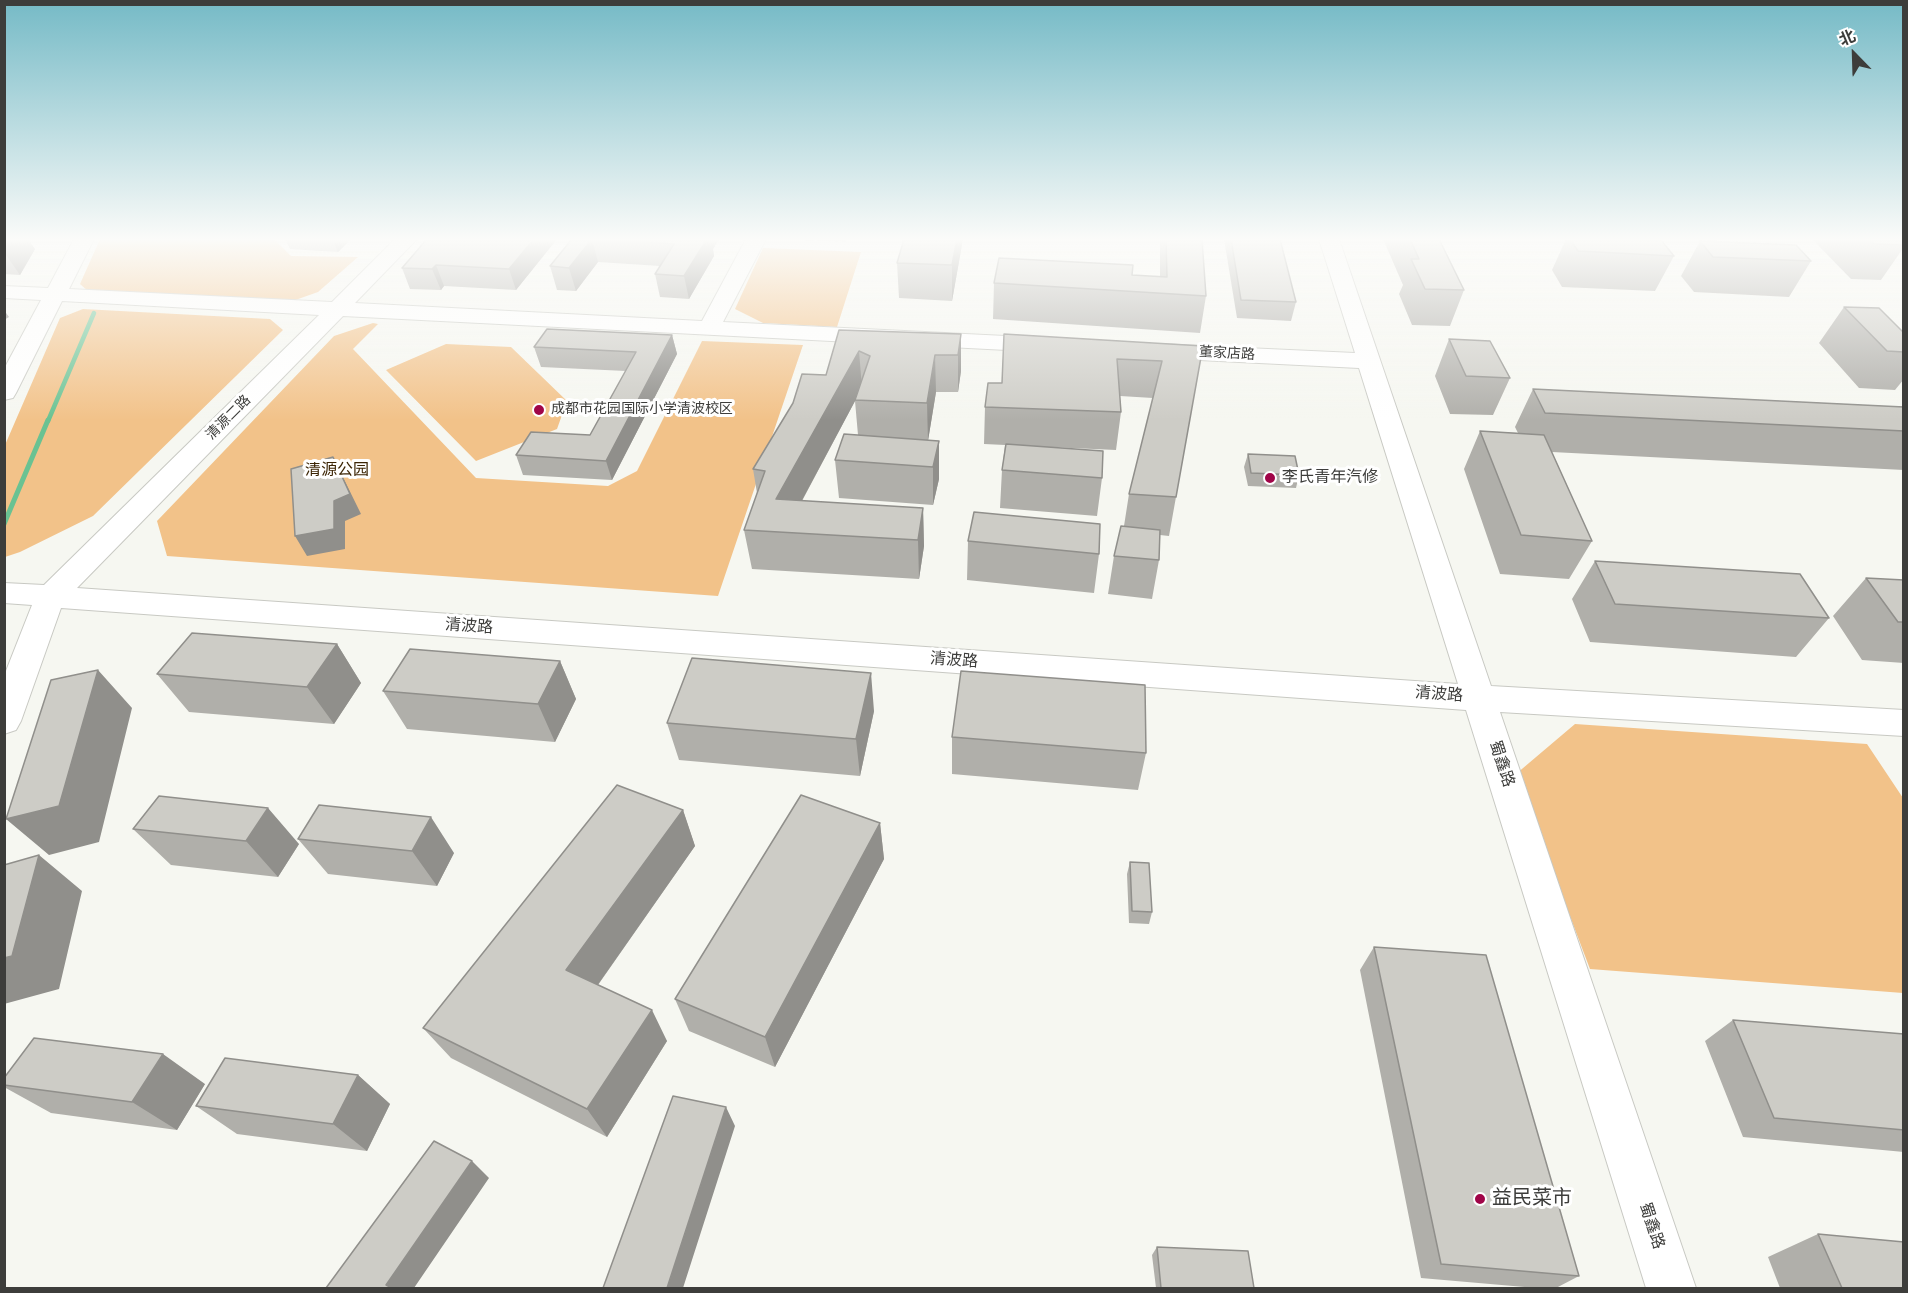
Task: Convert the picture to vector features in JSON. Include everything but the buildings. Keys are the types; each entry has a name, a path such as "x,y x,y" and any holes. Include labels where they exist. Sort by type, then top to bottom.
{"street":[{"path":"4,393 53,299"},
{"path":"142,299 1063,346"},
{"name":"清源二路","path":"50,597 347,299"},
{"path":"710,328 725,299"},
{"name":"蜀鑫路","path":"1349,299 1671,1288"},
{"name":"董家店路","path":"1134,349 1370,361"},
{"name":"清波路","path":"4,593 1479,698 1904,723"},
{"path":"4,722 50,597"}],"green space":[{"path":"221,299 297,299 287,303"},
{"path":"739,299 846,299 837,327 763,323 735,309"},
{"path":"83,309 270,319 283,330 93,516 20,552 5,557 5,445 60,318"},
{"name":"清源公园","path":"373,323 378,324 353,349 476,478 608,486 637,471 702,341 803,345 718,596 167,556 157,521 334,336"},
{"path":"446,344 511,347 567,401 557,429 476,461 386,370"},
{"path":"1575,724 1867,744 1903,798 1903,993 1590,969 1516,774"}],"waterway":[{"path":"48,421 94,313"},
{"path":"4,524 48,420"}],"place":[{"name":"成都市花园国际小学清波校区","path":"539,410"},
{"name":"李氏青年汽修","path":"1270,478"},
{"name":"益民菜市","path":"1480,1199"}]}
